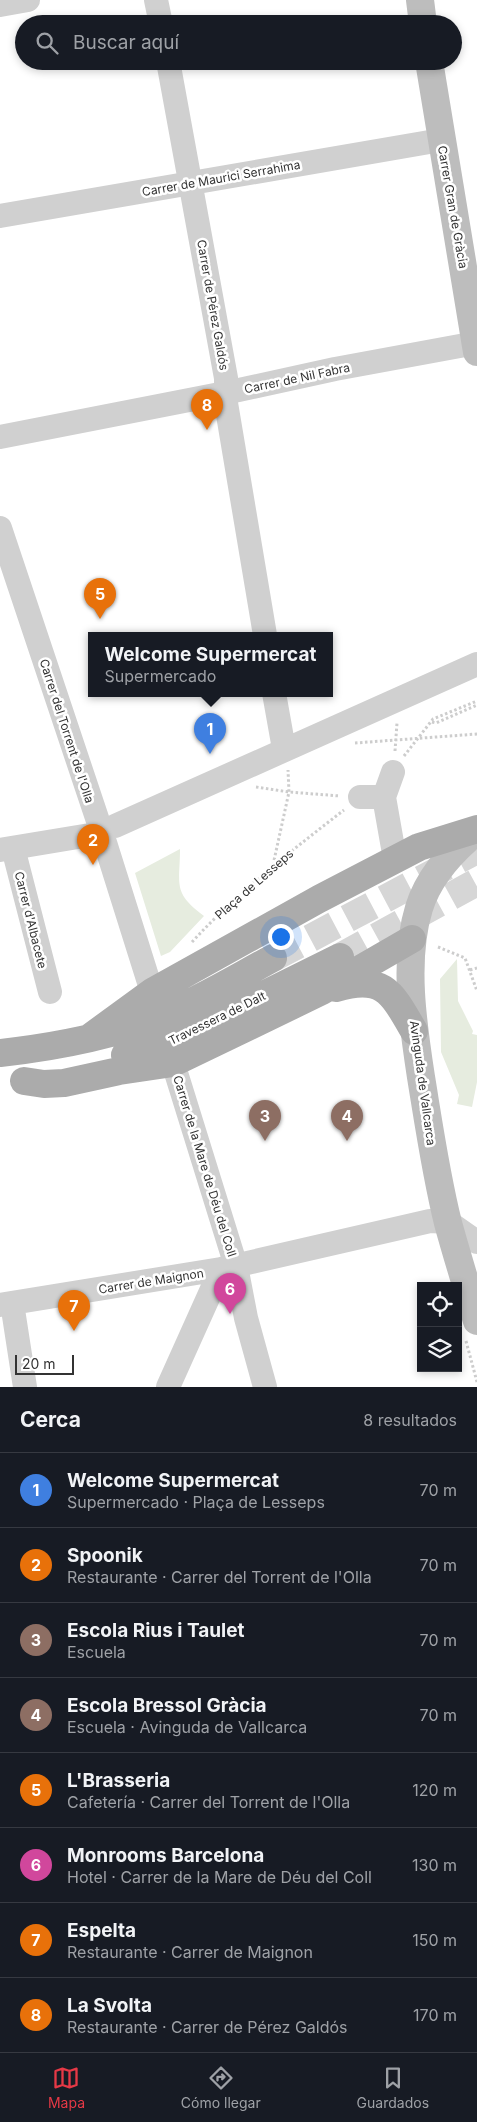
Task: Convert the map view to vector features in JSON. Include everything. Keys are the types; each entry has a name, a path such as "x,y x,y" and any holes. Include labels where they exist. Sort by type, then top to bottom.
{"main road":[{"path":"420,0 422,15"},
{"name":"Carrer Gran de Gràcia","path":"430,70 476,348"},
{"path":"414,1031 395,1000 374,984 355,982 322,991 170,1053 156,1004 319,900 419,847 477,830"},
{"name":"Avinguda de Vallcarca","path":"471,1329 435,1160 414,1031 412,939 419,908 430,883 445,860 477,830"},
{"path":"322,991 412,939"},
{"name":"Travessera de Dalt","path":"12,1082 170,1053 340,957"},
{"name":"Travessera de Dalt","path":"0,1053 110,1033 156,1004 191,1002 273,958"}],"street":[{"path":"0,4 28,0"},
{"path":"156,0 159,15"},
{"name":"Carrer de Pérez Galdós","path":"170,70 226,378 225,393 265,632"},
{"name":"Carrer de Maurici Serrahima","path":"0,216 441,140"},
{"name":"Carrer de Nil Fabra","path":"0,437 225,393 336,368 476,348"},
{"name":"Carrer del Torrent de l'Olla","path":"0,528 108,829 156,1004"},
{"path":"7,849 108,829 477,664"},
{"path":"275,697 285,749"},
{"path":"393,772 384,798 393,848"},
{"path":"360,797 384,798"},
{"name":"Carrer d'Albacete","path":"7,849 50,992"},
{"name":"Carrer de la Mare de Déu del Coll","path":"170,1053 227,1272 242,1292 246,1318 265,1387"},
{"name":"Carrer de Maignon","path":"6,1304 227,1272 430,1221 448,1222"},
{"path":"448,1222 477,1242"},
{"path":"168,1387 227,1272"},
{"path":"6,1304 25,1387"}],"path":[{"path":"393,772 399,698"},
{"path":"393,772 433,721 477,701"},
{"path":"433,721 436,723 477,705"},
{"path":"346,744 477,734"},
{"path":"272,865 289,792 285,749"},
{"path":"252,787 289,792 360,797"},
{"name":"Plaça de Lesseps","path":"188,946 214,918 272,865 360,797"},
{"path":"438,947 465,958 477,991"},
{"path":"470,970 477,968"},
{"path":"471,1329 477,1382"}],"shaded area":[{"path":"180,849 179,880 182,894 204,916 170,952 161,956 135,873"},
{"path":"457,959 458,1001 473,1031 472,1034 477,1035 477,1082 472,1107 457,1104 459,1095 441,1052 440,979"}],"tunnel":[{"path":"273,958 477,850"},
{"path":"340,957 477,882"}],"place":[{"name":"La Svolta","path":"207,430"},
{"name":"L'Brasseria","path":"100,619"},
{"name":"Welcome Supermercat","path":"210,754"},
{"name":"Spoonik","path":"93,865"},
{"name":"Escola Rius i Taulet","path":"265,1141"},
{"name":"Escola Bressol Gràcia","path":"347,1141"},
{"name":"Monrooms Barcelona","path":"230,1314"},
{"name":"Espelta","path":"74,1331"}]}
